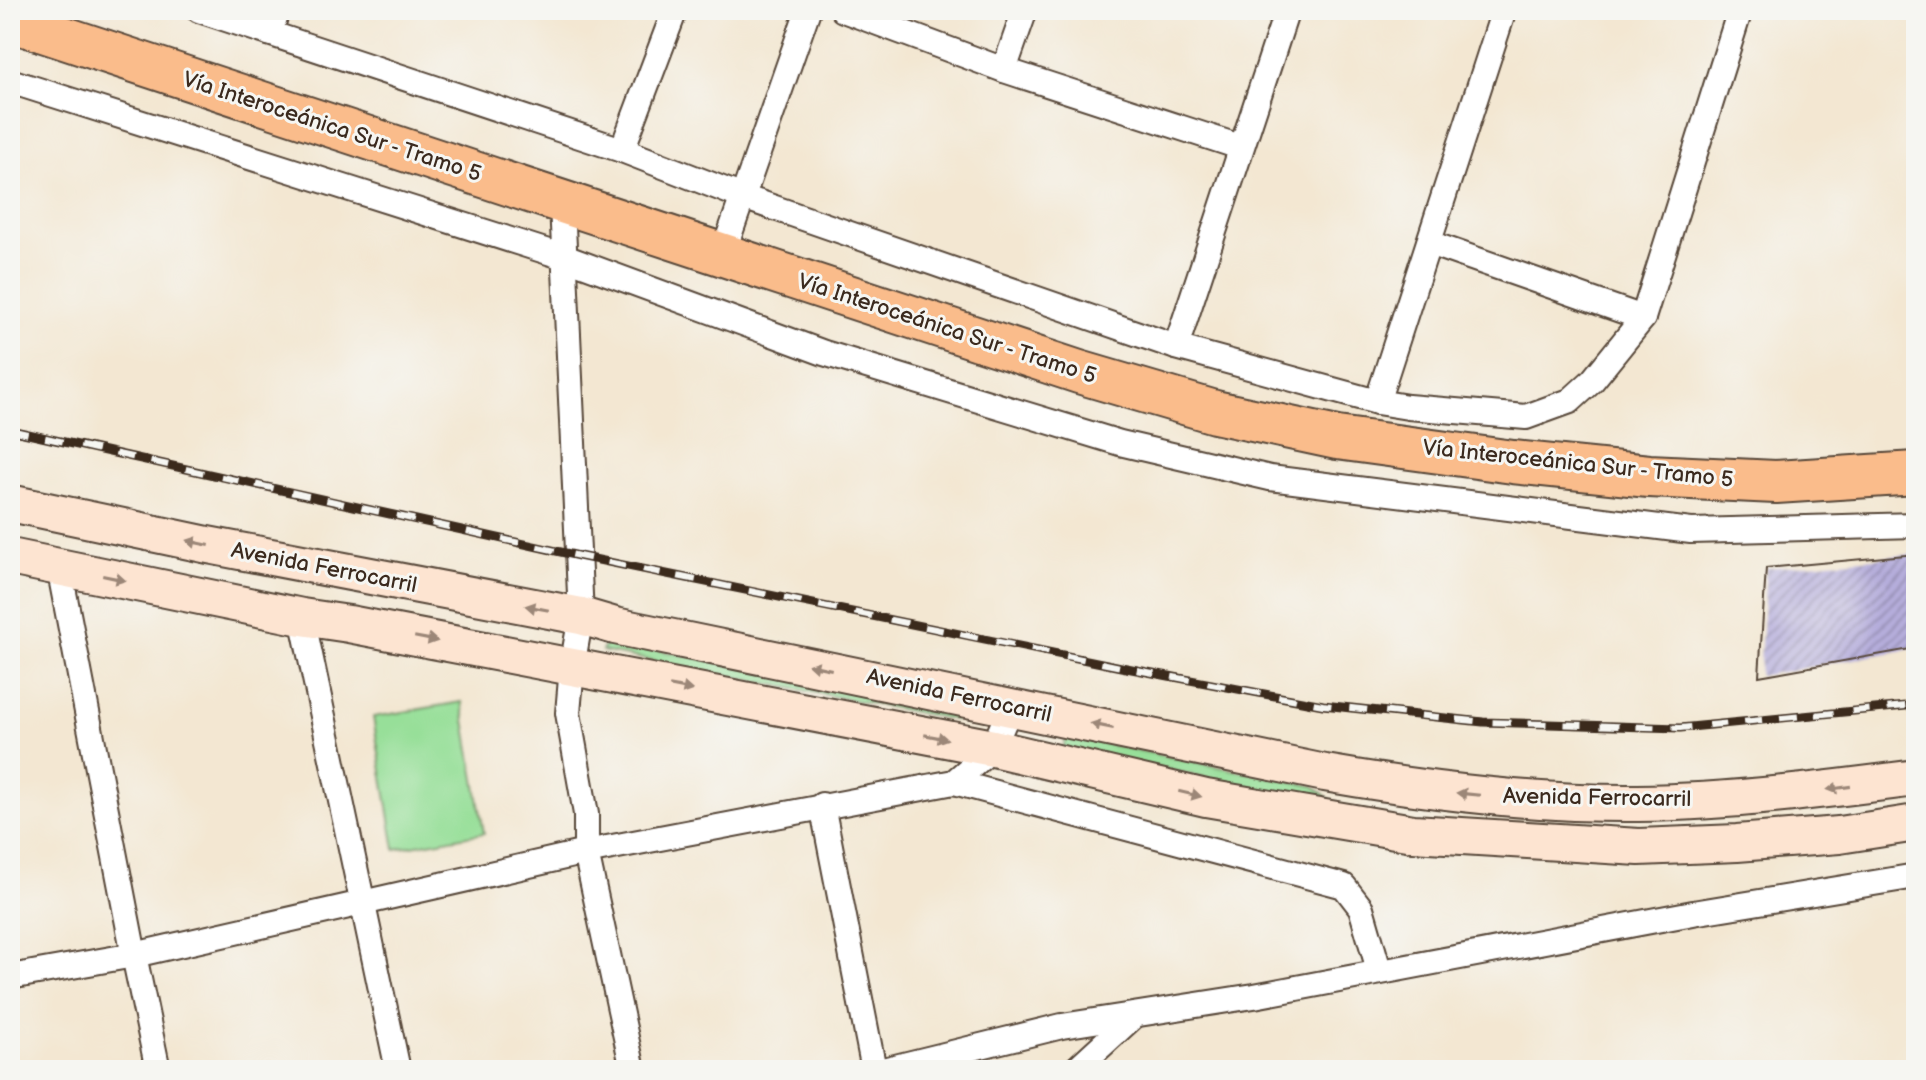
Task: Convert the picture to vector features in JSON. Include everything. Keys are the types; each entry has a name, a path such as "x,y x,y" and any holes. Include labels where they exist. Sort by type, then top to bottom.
{"highway":[{"name":"Vía Interoceánica Sur - Tramo 5","path":"10,20 562,204 1079,372 1215,412 1337,438 1513,462 1649,476 1776,482 1916,473"}],"main road":[{"name":"Avenida Ferrocarril","path":"10,503 208,545 581,616 615,626 1403,787 1484,796 1638,803 1797,794 1916,778"},
{"name":"Avenida Ferrocarril","path":"10,557 302,617 993,748 1206,798 1413,833 1639,847 1839,835 1916,823"}],"street":[{"path":"199,10 622,150 743,197 1176,347 1377,402 1526,417 1570,401 1592,381 1643,318 1740,10"},
{"path":"269,33 278,10"},
{"path":"622,150 675,10"},
{"path":"722,256 808,10"},
{"path":"843,10 1004,70 1240,147"},
{"path":"1004,70 1025,10"},
{"path":"1176,347 1287,10"},
{"path":"1377,402 1504,10"},
{"path":"10,81 564,257 824,353 1120,443 1270,478 1691,531 1916,525"},
{"path":"562,204 581,616 568,713 586,814 586,852 633,1070"},
{"path":"1429,243 1643,318"},
{"path":"59,567 158,1070"},
{"path":"302,617 398,1070"},
{"path":"954,782 993,748 1011,706"},
{"path":"10,977 134,955 586,852 954,782 1344,886 1361,908 1379,970"},
{"path":"822,805 874,1070"},
{"path":"883,1070 1062,1026 1254,996 1379,970 1916,876"},
{"path":"1075,1070 1135,1015"}],"green space":[{"path":"607,640 957,709 955,720 602,651"},
{"path":"462,702 484,833 395,849 373,717"},
{"path":"1066,736 1314,786 1328,798 1310,799 1063,748"}],"building":[{"path":"1916,554 1916,648 1759,676 1766,568"}],"railway":[{"path":"10,430 579,556 1121,667 1323,705 1483,722 1680,728 1916,705"}]}
